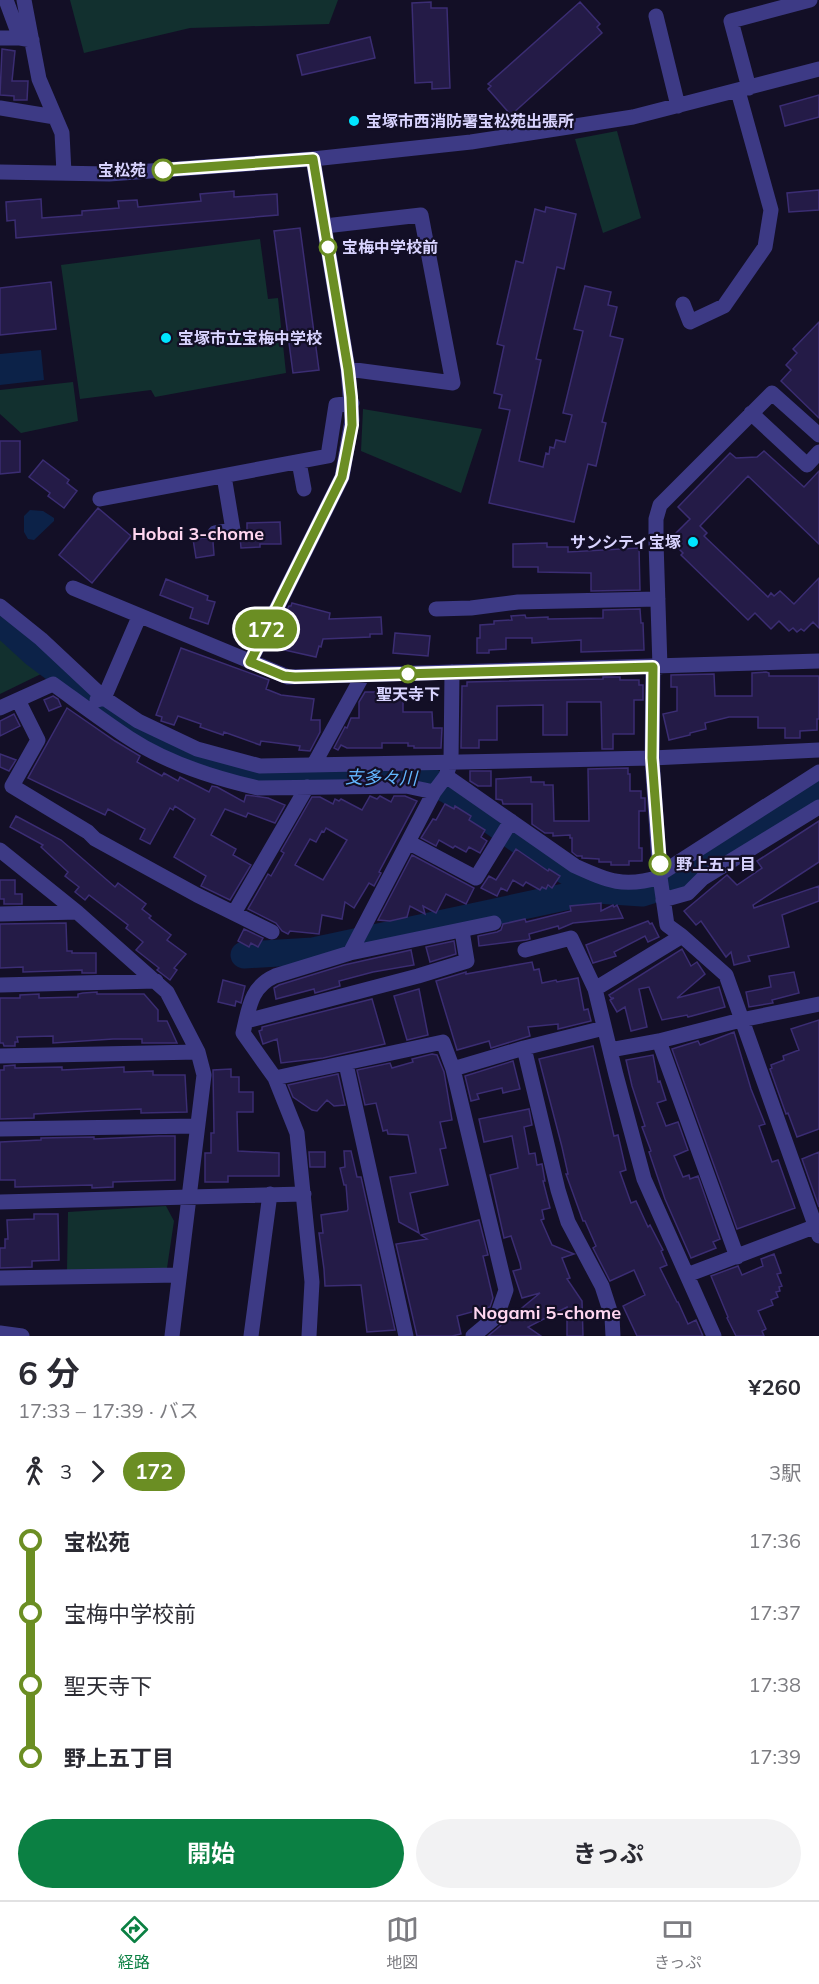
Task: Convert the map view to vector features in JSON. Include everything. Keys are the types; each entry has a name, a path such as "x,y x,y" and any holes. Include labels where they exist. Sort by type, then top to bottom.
{"street":[{"path":"6,0 26,39 39,79 62,134 64,173"},
{"path":"24,0 26,39"},
{"path":"683,303 690,322 724,306 765,247 771,210 743,90 731,21 810,0"},
{"path":"656,16 678,106"},
{"path":"0,39 26,39"},
{"path":"0,172 120,173 313,159 471,142 633,117 819,69"},
{"path":"0,108 55,117"},
{"path":"250,662 342,477 352,425 348,369 313,159"},
{"path":"325,226 421,214 453,383 348,369"},
{"path":"687,1275 818,1229 726,975 667,925 660,876 652,758 657,667 656,519 660,505 772,393 819,435"},
{"path":"100,499 328,456 336,405 352,403"},
{"path":"751,413 807,465 819,452"},
{"path":"299,462 304,489"},
{"path":"215,533 233,530 224,476"},
{"path":"73,588 288,677 819,661"},
{"path":"436,609 471,609 518,602 658,599"},
{"path":"0,606 41,639 104,698 138,721 197,749 260,766 451,760 652,758 819,750"},
{"path":"82,705 104,698 139,617"},
{"path":"350,953 434,792 446,776 451,760 452,672"},
{"path":"314,764 363,675"},
{"path":"0,708 53,684 130,739 182,765 235,782 258,788 406,786 434,792"},
{"path":"18,700 38,740 12,786 88,832 95,839 197,895 273,932"},
{"path":"446,776 575,866 598,877 622,884 642,883 660,876 819,772"},
{"path":"234,913 307,787"},
{"path":"662,898 688,893 704,878 819,807"},
{"path":"408,842 476,878 511,821"},
{"path":"0,850 77,912 167,992 198,1052 204,1075 172,1336"},
{"path":"0,914 77,912"},
{"path":"309,1336 312,1281 297,1133 275,1078 243,1033 257,988 265,980 350,953 494,923"},
{"path":"246,1021 467,961 462,931"},
{"path":"595,989 682,936"},
{"path":"525,950 571,938 595,989 644,1179 714,1336"},
{"path":"0,985 156,981"},
{"path":"610,1050 819,1004"},
{"path":"453,1069 604,1028"},
{"path":"659,1041 737,1257"},
{"path":"275,1078 443,1042 453,1069 506,1290 497,1316 473,1336"},
{"path":"524,1048 558,1190 568,1222 602,1286 612,1317 613,1336"},
{"path":"0,1056 198,1052"},
{"path":"346,1064 406,1336"},
{"path":"0,1129 197,1126"},
{"path":"251,1336 270,1194"},
{"path":"0,1202 304,1194"},
{"path":"0,1278 179,1275"},
{"path":"0,1333 22,1336"}],"green space":[{"path":"70,0 338,0 329,24 190,28 84,53"},
{"path":"617,131 641,218 603,233 575,139"},
{"path":"260,239 268,299 278,298 286,373 155,397 151,390 80,399 61,265"},
{"path":"73,382 78,421 21,433 0,414 0,390"},
{"path":"363,409 482,429 461,493 361,451"},
{"path":"0,634 41,674 0,694"},
{"path":"166,1206 174,1221 167,1268 67,1270 68,1212"}],"water":[{"path":"41,350 44,380 0,385 0,354"},
{"path":"30,510 43,511 54,518 54,521 34,540 28,539 24,532 24,516"}],"building":[{"path":"431,2 431,8 447,8 450,88 432,89 432,82 415,83 412,3"},
{"path":"580,2 600,24 597,27 602,33 511,115 488,89 491,86 488,84"},
{"path":"370,37 375,58 302,75 297,55"},
{"path":"2,49 15,51 12,81 28,81 27,100 14,100 14,96 0,95"},
{"path":"819,95 819,117 785,126 780,106"},
{"path":"819,190 819,210 789,212 787,193"},
{"path":"234,191 234,197 277,194 278,215 16,238 15,220 7,221 6,202 41,199 42,218 82,215 82,211 119,208 118,201 137,200 138,207 201,201 200,194"},
{"path":"546,207 576,214 564,269 557,267 536,359 541,360 519,461 543,467 546,453 549,454 550,447 554,448 556,440 565,442 572,415 563,413 583,331 574,329 585,286 611,292 608,305 617,307 610,336 623,339 602,422 606,423 596,466 588,464 574,522 489,503 510,410 499,408 502,395 494,393 504,346 497,344 516,261 523,263 535,209 545,212"},
{"path":"300,228 319,370 293,373 274,231"},
{"path":"51,282 56,329 0,335 0,288"},
{"path":"819,322 819,418 781,381 791,370 786,365 797,353 793,349"},
{"path":"0,441 20,441 20,472 0,474"},
{"name":"サンシティ宝塚","path":"764,451 804,487 819,471 819,544 748,476 700,526 707,533 704,536 768,597 771,593 774,596 780,591 794,604 819,578 819,628 813,622 804,631 801,629 797,632 793,628 789,631 779,621 771,629 755,613 748,620 681,555 683,553 674,544 677,540 673,536 690,519 678,507 730,453 736,458 757,457"},
{"path":"43,460 69,480 67,483 77,491 64,508 48,496 50,493 29,477"},
{"path":"98,508 131,536 92,583 59,555"},
{"path":"280,522 281,544 260,544 260,547 241,548 240,536 247,535 247,523"},
{"path":"207,538 213,542 214,555 196,558 193,539"},
{"path":"547,543 547,547 568,547 568,552 639,548 640,590 591,591 591,573 538,572 538,567 513,567 513,544"},
{"path":"166,579 208,596 207,600 215,602 208,624 190,618 193,608 160,595"},
{"path":"292,603 330,613 329,619 381,617 382,634 370,634 370,637 323,639 316,657 271,647 278,628 282,629 287,610"},
{"path":"640,609 644,650 581,652 581,640 532,643 532,638 506,638 506,649 477,653 480,625 512,620 511,616 525,615 526,618 548,617 548,619 603,618 603,610"},
{"path":"395,633 430,636 428,656 393,653"},
{"path":"181,648 269,680 266,689 281,695 314,699 311,720 320,720 320,732 310,751 299,750 300,746 261,741 260,745 224,732 223,735 200,727 201,724 178,716 174,725 161,721 162,717 156,715"},
{"path":"766,672 769,676 819,676 817,730 800,731 800,738 785,738 785,728 758,728 758,717 729,717 705,723 706,729 669,740 663,714 677,711 677,687 671,687 671,675 714,674 715,696 752,696 752,673"},
{"path":"603,677 639,680 639,685 643,685 643,700 634,700 634,734 613,734 613,749 602,749 601,702 567,702 567,735 543,735 543,705 497,706 497,740 479,740 479,748 461,748 462,686 467,686 467,682 603,679"},
{"path":"365,692 403,692 403,712 432,712 433,728 442,728 441,748 414,748 414,746 408,746 408,743 382,743 382,748 347,748 341,745 338,750 334,748 351,718 359,718 359,702"},
{"path":"53,696 58,699 61,706 49,711 44,700"},
{"path":"67,708 140,756 137,762 162,776 164,773 178,781 180,777 209,792 212,786 217,787 244,802 246,795 268,798 285,805 275,823 248,813 246,817 225,809 211,835 236,849 233,855 251,865 230,900 201,886 206,876 174,857 195,819 175,806 173,810 170,808 150,844 140,839 145,829 108,809 105,815 28,778"},
{"path":"14,714 20,726 0,736 0,721"},
{"path":"0,754 16,760 9,771 0,767"},
{"path":"628,768 630,791 641,791 641,798 645,798 645,811 639,811 639,848 642,848 642,861 629,861 629,865 611,865 611,862 599,862 599,859 577,856 572,852 570,835 553,836 553,833 545,833 532,824 532,804 503,804 502,800 496,799 496,779 531,777 531,782 553,785 554,821 589,821 588,769"},
{"path":"470,771 491,771 491,786 478,786 470,781"},
{"path":"370,796 377,799 380,796 391,802 394,796 405,796 417,801 379,872 381,873 374,886 369,883 354,908 345,902 342,919 322,915 319,934 290,931 288,934 282,931 276,923 248,909 268,874 271,876 284,853 281,851 312,797 320,797 333,804 335,799 339,801 341,799 362,810","holes":["326,828 347,840 323,880 295,865 310,839 316,842"]},
{"path":"445,804 454,809 455,806 471,816 469,820 485,830 481,837 487,841 480,853 469,847 466,852 455,846 453,848 439,840 436,846 421,838 433,819 436,820"},
{"path":"16,816 61,840 115,887 118,883 146,904 142,909 151,916 149,918 171,935 167,940 186,954 174,968 177,970 170,980 136,950 143,942 126,928 128,925 89,895 85,900 75,892 79,887 65,876 68,872 41,847 43,845 10,827"},
{"path":"819,821 819,862 753,905 754,908 819,886 819,901 782,915 789,947 748,956 750,961 734,965 731,952 726,957 701,921 696,925 684,911 727,875 737,885 762,868 757,861"},
{"path":"516,849 548,871 549,869 560,876 552,888 548,885 546,889 542,887 540,890 526,882 523,886 513,880 507,891 501,888 497,896 481,888 489,876 496,880"},
{"path":"412,855 474,888 466,904 446,894 436,913 423,906 425,914 410,906 407,917 390,921 378,920"},
{"path":"0,880 15,880 15,894 22,894 22,904 4,904 4,899 0,899"},
{"path":"601,903 601,911 617,905 623,918 573,923 559,929 558,926 529,934 530,939 526,940 479,946 478,936 497,932 501,930 503,924 525,919 526,922 571,911 570,906"},
{"path":"648,921 652,923 659,937 648,942 645,936 614,952 616,956 593,963 586,945"},
{"path":"66,923 67,951 96,953 96,973 82,973 82,970 23,972 23,967 0,968 0,924"},
{"path":"244,929 263,938 258,947 251,943 249,947 238,941"},
{"path":"454,941 456,954 430,962 426,947"},
{"path":"682,949 691,966 697,962 705,974 677,998 719,987 725,1007 688,1017 687,1015 662,1020 649,987 639,989 647,1027 631,1031 625,1007 617,1012 610,1000 614,998 609,995"},
{"path":"411,950 414,965 339,981 340,986 315,993 314,989 276,999 274,988 279,985 344,965"},
{"path":"532,962 534,970 539,969 542,983 578,978 584,1010 588,1009 591,1021 558,1029 558,1024 528,1027 530,1036 491,1048 489,1041 457,1050 436,981 466,972 466,974"},
{"path":"794,972 799,993 772,1000 773,1003 749,1007 746,992 771,987 769,976"},
{"path":"223,980 245,986 241,1003 236,1001 235,1006 218,1002"},
{"path":"419,989 428,1035 407,1040 394,996"},
{"path":"97,992 97,994 144,994 158,1010 158,1021 167,1021 177,1043 142,1043 142,1039 113,1039 53,1043 53,1036 17,1037 18,1042 15,1042 15,1046 4,1046 0,1043 0,998 20,998 20,995 39,994 39,998 78,997 78,994"},
{"path":"372,999 385,1044 323,1058 281,1063 277,1039 263,1044 259,1031 262,1027"},
{"path":"819,1020 819,1129 797,1137 770,1069 771,1065 784,1060 783,1056 799,1050 791,1029"},
{"path":"734,1032 751,1089 765,1124 759,1126 772,1162 778,1160 795,1208 737,1229 672,1049 698,1041 700,1045"},
{"path":"593,1046 614,1136 618,1135 626,1170 620,1172 631,1203 636,1201 648,1227 650,1225 663,1250 661,1251 667,1265 660,1268 688,1324 696,1320 703,1336 637,1336 623,1306 645,1295 634,1270 610,1281 593,1248 596,1246 583,1221 566,1174 568,1174 562,1147 539,1059"},
{"path":"437,1055 444,1072 452,1120 440,1122 446,1148 440,1149 448,1185 410,1193 419,1233 399,1222 390,1177 416,1173 408,1135 388,1134 387,1130 383,1131 376,1103 365,1105 357,1070 390,1063 392,1068 413,1062 412,1059"},
{"path":"653,1055 658,1082 660,1081 666,1100 657,1103 666,1126 678,1122 688,1150 674,1156 683,1177 689,1175 690,1179 698,1176 720,1239 713,1242 716,1248 691,1258 665,1199 649,1152 651,1151 642,1127 645,1126 626,1060"},
{"path":"513,1061 520,1089 503,1093 502,1088 477,1094 479,1099 471,1101 465,1076"},
{"path":"15,1065 15,1068 62,1067 62,1070 124,1067 124,1072 153,1071 153,1075 185,1075 187,1112 141,1113 141,1109 34,1114 34,1118 0,1119 0,1070 4,1070 4,1066"},
{"path":"231,1069 231,1077 239,1077 239,1092 253,1092 253,1112 237,1112 238,1151 279,1153 279,1176 228,1176 228,1182 205,1182 205,1153 211,1153 211,1133 214,1133 213,1070"},
{"path":"338,1074 345,1105 334,1106 327,1100 317,1111 312,1110 293,1097 288,1085"},
{"path":"529,1109 532,1125 524,1127 529,1154 535,1153 537,1165 542,1164 545,1181 543,1181 550,1208 542,1210 544,1219 541,1220 552,1245 574,1254 562,1258 570,1278 567,1279 582,1301 583,1336 567,1336 567,1307 528,1327 541,1336 488,1336 540,1293 522,1298 513,1271 521,1269 520,1263 511,1236 504,1238 490,1175 518,1168 512,1136 484,1142 479,1119"},
{"path":"175,1136 175,1180 113,1182 113,1187 92,1188 92,1185 15,1187 15,1180 0,1180 0,1142 41,1140 41,1138 94,1137 94,1139"},
{"path":"344,1151 351,1151 357,1177 361,1177 395,1330 367,1332 361,1285 325,1286 319,1233 323,1233 321,1215 348,1209 346,1185 344,1185 340,1168 345,1167"},
{"path":"309,1152 325,1152 325,1167 310,1167"},
{"path":"819,1152 819,1207 802,1159"},
{"path":"34,1214 58,1214 59,1260 32,1261 32,1267 0,1268 0,1248 5,1248 5,1239 8,1239 7,1220 34,1219"},
{"path":"479,1220 488,1255 483,1256 493,1298 490,1307 457,1316 461,1334 417,1336 396,1244 427,1239 421,1235"},
{"path":"774,1254 781,1273 777,1274 782,1286 779,1287 780,1291 776,1292 778,1297 771,1300 773,1305 758,1311 766,1329 762,1331 764,1336 736,1336 711,1276 738,1266 742,1275 763,1266 761,1259"}],"waterway":[{"name":"支多々川","path":"0,622 35,654 128,727 175,752 221,769 251,776 421,777 448,790 537,853 597,890 642,893 684,880 819,791"},
{"path":"244,955 313,951 597,890"}],"bus line":[{"name":"172","path":"163,170 313,159 348,369 352,425 340,482 250,662 284,676 295,677 653,667 652,758 660,864"}],"place":[{"name":"宝塚市西消防署宝松苑出張所","path":"354,121"},
{"name":"宝松苑","path":"163,170"},
{"name":"宝梅中学校前","path":"328,247"},
{"name":"宝塚市立宝梅中学校","path":"166,338"},
{"name":"サンシティ宝塚","path":"693,542"},
{"name":"聖天寺下","path":"408,674"},
{"name":"野上五丁目","path":"660,864"}],"district":[{"name":"Hobai 3-chome","path":"198,534"},
{"name":"Nogami 5-chome","path":"547,1313"}]}
